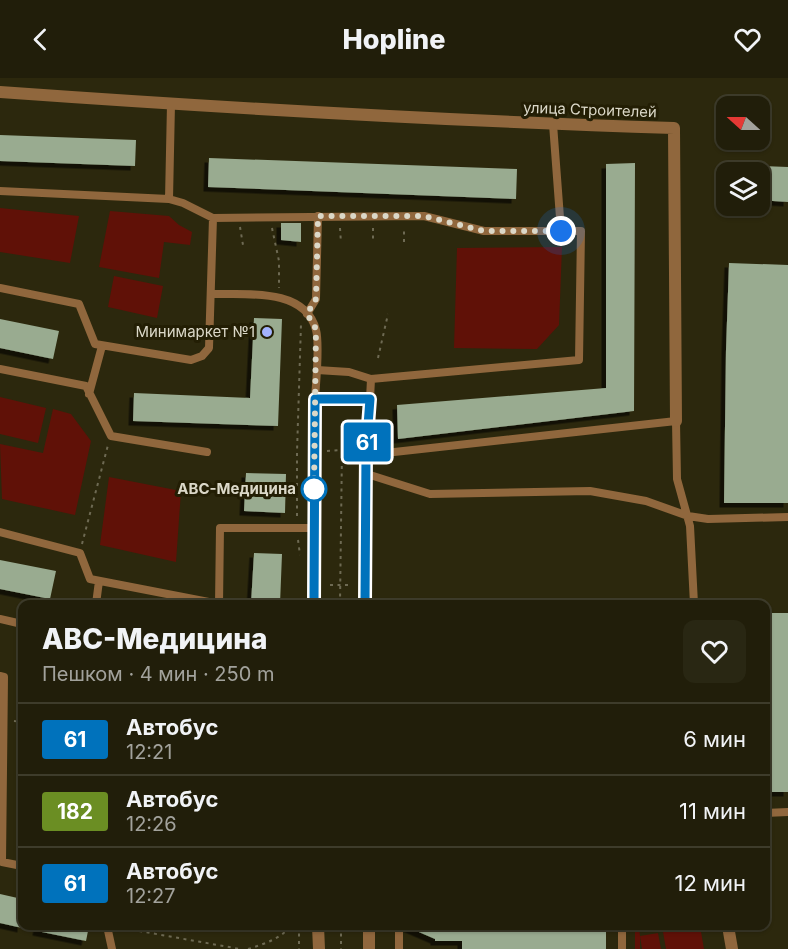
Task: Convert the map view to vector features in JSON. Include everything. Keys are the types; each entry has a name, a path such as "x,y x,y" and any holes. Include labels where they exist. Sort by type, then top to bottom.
{"street":[{"name":"улица Строителей","path":"0,92 171,104 674,128 676,421"},
{"path":"314,600 315,399 370,399 366,452 365,600"},
{"path":"318,930 319,949"},
{"path":"369,930 369,949"},
{"path":"729,930 732,949"}],"lane":[{"path":"169,199 171,104"},
{"path":"553,124 561,231"},
{"path":"0,191 169,199 183,203 213,218 424,216 484,231 581,231 579,360 370,379 349,372 317,370"},
{"path":"307,314 316,299 318,216"},
{"path":"0,288 79,304 95,344 191,360 202,356 209,348 213,218"},
{"path":"211,294 279,296 303,307 316,329 315,399"},
{"path":"90,393 102,346"},
{"path":"0,369 86,386 111,436 207,452"},
{"path":"370,379 370,399"},
{"path":"366,452 376,454 676,421"},
{"name":"улица Строителей","path":"676,421 677,479 688,516 694,600"},
{"path":"367,474 430,494 590,491 646,501 688,516 708,519 788,517"},
{"path":"219,600 220,528 314,528"},
{"path":"0,532 80,553 90,579 198,600"},
{"path":"97,600 99,581"},
{"path":"0,619 18,623"},
{"path":"0,676 4,677 3,862 18,865"},
{"path":"770,813 788,813"},
{"path":"109,930 112,949"},
{"path":"399,930 399,949"},
{"path":"622,930 622,949"}],"path":[{"path":"340,216 341,243"},
{"path":"373,216 373,243"},
{"path":"404,216 404,242"},
{"path":"271,217 279,261 279,296"},
{"path":"239,218 243,245"},
{"path":"297,528 301,322 307,314"},
{"path":"378,358 388,314"},
{"path":"80,553 111,436"},
{"path":"340,600 342,450"},
{"path":"325,451 353,451"},
{"path":"330,585 340,585"},
{"path":"131,930 240,949"},
{"path":"248,949 267,942 288,930"},
{"path":"299,930 299,949"},
{"path":"341,930 341,949"}],"shaded area":[{"path":"0,208 79,216 70,263 0,252"},
{"path":"110,211 169,216 192,232 190,245 164,242 159,278 99,267"},
{"path":"562,247 559,325 537,349 454,348 457,248"},
{"path":"114,276 163,286 157,318 108,307"},
{"path":"0,397 46,408 38,443 0,434"},
{"path":"53,409 71,414 91,441 75,515 2,499 0,444 43,453"},
{"path":"109,477 181,491 176,562 100,545"},
{"path":"635,930 639,930 640,949 635,949"},
{"path":"663,930 701,930 704,949 666,949"},
{"path":"658,933 661,949 642,949 640,936"}],"building":[{"path":"0,135 136,140 135,166 0,161"},
{"path":"209,158 517,169 516,199 208,187"},
{"path":"635,163 634,411 398,439 397,405 606,388 606,164"},
{"path":"770,166 788,167 788,202 770,201"},
{"path":"281,223 301,223 301,242 281,240"},
{"path":"729,263 788,265 788,503 724,503"},
{"path":"254,318 282,319 278,426 133,421 134,393 250,398"},
{"path":"0,319 59,331 53,359 0,348"},
{"path":"246,473 286,474 285,513 244,511"},
{"path":"254,553 282,554 280,600 251,600"},
{"path":"0,560 56,571 50,599 0,589"},
{"path":"770,613 788,613 788,792 770,792"},
{"path":"0,894 18,898 18,927 0,923"},
{"path":"37,930 88,930 86,941"},
{"path":"414,930 606,930 606,949 462,949 462,941 435,941"}],"bus line":[{"name":"61","path":"314,600 315,399 370,399 366,452 365,600"}],"place":[{"name":"Минимаркет №1","path":"267,332"},
{"name":"АВС-Медицина","path":"314,489"}],"route":[{"path":"314,489 316,329 307,314 316,299 318,216 424,216 484,231 561,231"}]}
